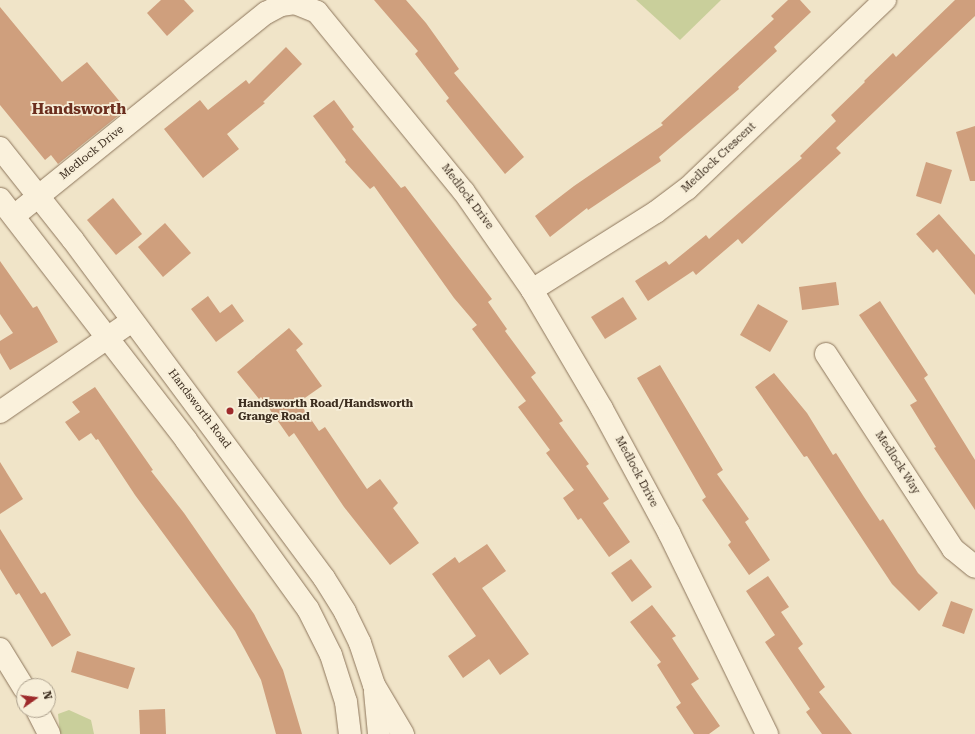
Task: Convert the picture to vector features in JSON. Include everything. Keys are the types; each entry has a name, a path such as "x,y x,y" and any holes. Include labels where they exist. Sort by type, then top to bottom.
{"street":[{"name":"Medlock Crescent","path":"532,290 656,212 688,189 885,0"},
{"name":"Medlock Drive","path":"14,216 266,13 280,5 294,1 317,12 464,192 532,290 602,409 669,533 767,734"},
{"name":"Handsworth Road","path":"0,148 39,196 324,578 360,643 374,684"},
{"path":"0,199 186,440 308,609 333,661 346,702 350,734"},
{"path":"0,412 132,321"},
{"name":"Medlock Way","path":"826,354 953,549 975,567"},
{"path":"0,649 18,678"},
{"path":"374,684 379,734"},
{"path":"374,684 402,734"},
{"path":"41,718 49,734"}],"green space":[{"path":"636,0 721,0 680,40"},
{"path":"69,710 91,720 94,734 60,734 58,714"}],"building":[{"path":"161,0 184,0 194,11 167,36 147,13"},
{"path":"374,0 406,0 426,23 459,69 454,73 524,157 505,174 446,101 449,98 415,54 418,51"},
{"path":"788,0 800,0 811,12 774,47 777,51 738,87 739,89 659,157 661,161 588,210 587,208 550,237 535,216 574,186 663,125 661,123 774,19 771,16"},
{"path":"955,0 975,0 975,16 836,148 841,153 742,244 738,239 696,275 693,271 648,301 635,281 666,261 669,265 706,235 709,239 802,158 800,156 836,121 831,115 893,53 896,57"},
{"path":"0,7 62,82 87,62 121,103 114,109 119,115 58,164 51,155 45,160 0,105"},
{"path":"286,47 302,64 263,102 265,103 227,134 239,149 203,178 164,129 200,100 208,110 246,80 249,84"},
{"path":"334,100 354,127 352,129 401,188 405,186 492,299 488,302 507,329 505,331 536,373 531,377 563,421 559,423 589,464 586,466 609,499 603,503 630,542 609,557 581,518 578,520 563,498 574,490 546,453 550,450 518,407 526,401 472,329 477,325 454,298 374,186 370,189 345,162 346,160 313,116"},
{"path":"975,126 975,181 970,181 956,132"},
{"path":"926,162 952,170 941,204 916,196"},
{"path":"113,198 142,234 116,255 87,220"},
{"path":"939,214 975,255 975,295 937,249 933,253 916,234"},
{"path":"165,223 191,253 163,277 138,247"},
{"path":"0,261 33,308 37,306 58,342 10,370 0,353 0,341 13,333 0,314"},
{"path":"836,282 839,305 802,310 799,287"},
{"path":"208,296 220,313 232,304 244,321 216,342 191,309"},
{"path":"623,297 637,319 605,339 591,317"},
{"path":"880,301 928,375 924,378 975,460 975,510 934,448 936,447 910,405 917,401 859,315"},
{"path":"758,304 788,321 770,352 740,335"},
{"path":"289,328 303,344 296,350 322,386 299,402 319,431 325,427 367,489 380,479 398,503 393,508 419,543 390,565 344,507 294,433 289,437 261,397 259,399 237,372"},
{"path":"660,365 723,470 717,474 749,519 745,522 770,560 749,575 728,545 731,542 702,500 706,497 637,378"},
{"path":"774,373 807,413 833,455 836,453 880,521 883,519 918,573 938,593 919,611 892,584 807,456 804,457 755,387"},
{"path":"95,387 153,470 151,471 184,513 254,614 283,670 302,734 276,734 261,680 235,631 135,495 98,439 96,440 91,433 79,441 65,422 80,412 72,402"},
{"path":"0,462 23,499 0,514"},
{"path":"0,529 41,594 45,592 71,635 52,647 19,593 16,595 0,569"},
{"path":"487,544 506,571 482,588 529,654 500,675 489,659 463,678 448,656 476,636 432,574 455,557 459,563"},
{"path":"631,559 652,587 632,602 611,573"},
{"path":"768,576 789,607 781,612 803,644 798,648 825,687 819,692 852,734 822,734 806,712 810,709 765,642 775,635 746,591"},
{"path":"951,601 973,609 964,634 942,626"},
{"path":"652,605 676,636 672,638 699,679 691,684 720,726 709,734 694,734 676,707 681,703 657,665 661,662 630,622"},
{"path":"77,651 135,668 128,689 71,672"},
{"path":"165,709 166,734 140,734 139,710"}],"place":[{"name":"Handsworth Road/Handsworth Grange Road","path":"230,411"}],"district":[{"name":"Handsworth","path":"79,110"}]}
